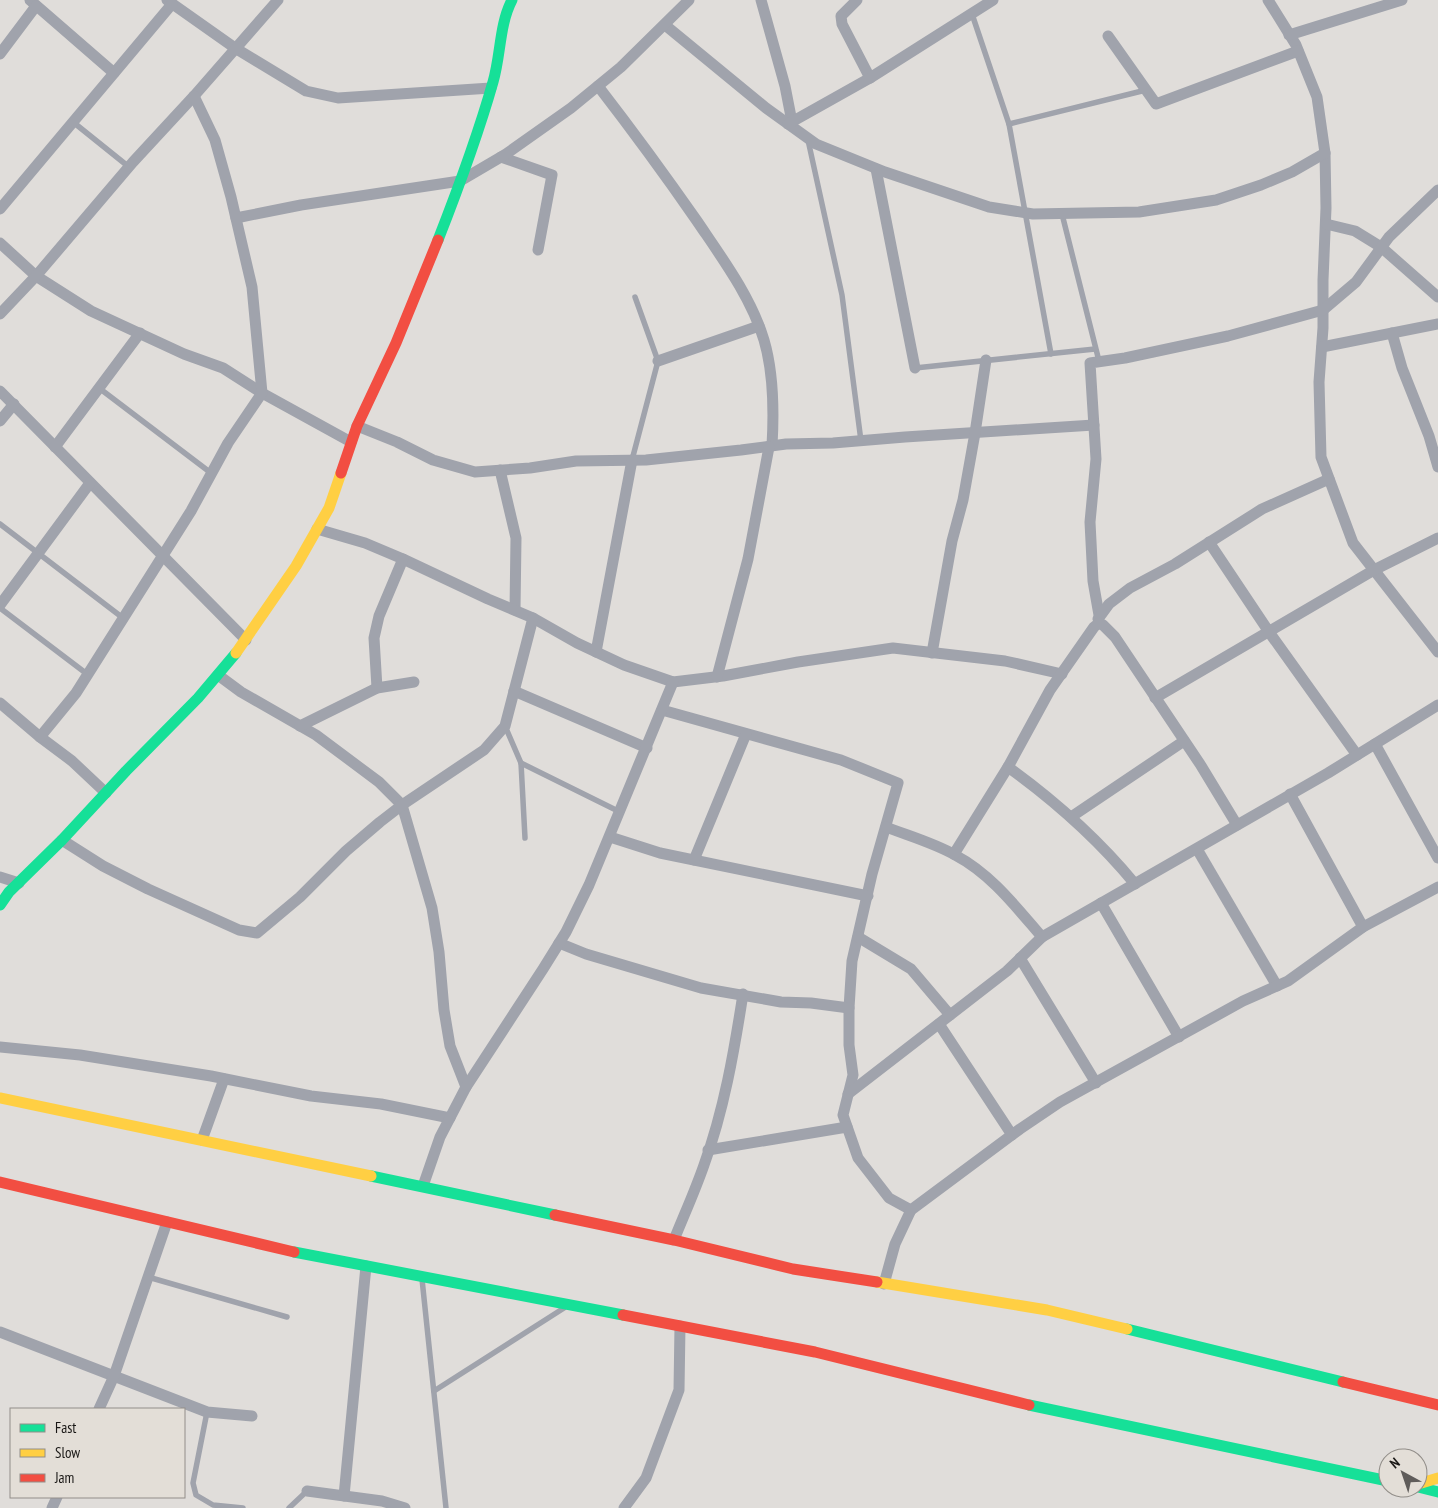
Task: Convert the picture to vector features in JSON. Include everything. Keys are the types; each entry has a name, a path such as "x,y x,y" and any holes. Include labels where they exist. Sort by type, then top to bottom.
{"main road":[{"path":"0,905 18,883 62,840 218,675 246,640 296,566 317,529 328,508 357,426 396,343 460,181 491,88 506,11 512,0"},
{"path":"0,1098 674,1240 793,1269 1047,1310 1438,1405"},
{"path":"0,1182 296,1253 815,1352 1009,1400 1378,1479"}],"street":[{"path":"0,314 36,276 129,167 278,0"},
{"path":"236,218 338,198 460,181 501,157 571,108 665,25 689,0"},
{"path":"761,0 785,86 790,123"},
{"path":"857,0 841,16 842,24 870,78"},
{"path":"790,123 870,78 993,0"},
{"path":"1268,0 1298,51 1317,97 1325,153 1326,224 1320,382 1322,457 1352,543 1438,652"},
{"path":"1289,34 1402,0"},
{"path":"0,209 114,73 171,1 235,48 306,91 338,98 491,88"},
{"path":"0,54 33,3 114,73"},
{"path":"665,25 766,108 790,123 816,144 876,169 989,207 1025,213 1139,212 1216,200 1292,172 1325,153"},
{"path":"1108,36 1156,104 1298,51"},
{"path":"598,86 634,132 730,270 759,326 765,342 772,383 770,446 748,559 717,677"},
{"path":"40,737 76,693 191,511 228,443 262,392 252,286 215,140 194,96"},
{"path":"501,157 552,174 538,250"},
{"path":"876,169 915,368"},
{"path":"1099,615 1093,581 1090,522 1096,459 1090,363 1125,358 1228,336 1323,310 1356,282 1389,237 1438,190"},
{"path":"1326,224 1355,231 1381,247 1438,297"},
{"path":"0,243 36,276 91,311 184,354 223,368 352,442"},
{"path":"1322,347 1438,324"},
{"path":"658,361 759,326"},
{"path":"55,447 140,333"},
{"path":"1392,333 1402,368 1429,436 1438,466"},
{"path":"932,653 952,541 963,500 986,360"},
{"path":"0,391 246,640"},
{"path":"0,421 14,404"},
{"path":"357,426 397,442 433,460 475,472 530,468 576,461 632,460 786,444 834,443 1094,425"},
{"path":"596,652 632,460"},
{"path":"500,470 516,538 515,610"},
{"path":"954,854 1008,767 1050,690 1094,627 1099,615 1109,604 1130,588 1175,564 1262,509 1329,479"},
{"path":"0,606 90,483"},
{"path":"317,529 365,543 403,559 533,618 576,643 624,665 673,682 717,677 798,662 893,648 1005,661 1062,674"},
{"path":"1155,698 1374,570 1438,538"},
{"path":"1209,542 1269,632 1357,755"},
{"path":"377,688 374,638 379,616 403,559"},
{"path":"62,840 103,866 148,889 239,930 257,933 300,898 346,851 402,805 484,750 505,726 533,618"},
{"path":"1094,627 1099,623 1108,630 1200,764 1237,825"},
{"path":"218,675 241,692 316,735 379,782 402,805 432,908 450,1046 466,1087"},
{"path":"300,726 377,688 414,682"},
{"path":"423,1186 440,1137 466,1087 559,943 589,885 673,682"},
{"path":"514,690 647,748"},
{"path":"0,703 72,761 106,793"},
{"path":"848,1094 1006,971 1042,937 1197,849 1438,705"},
{"path":"662,710 841,760 898,783 852,961 849,1045 853,1075 842,1115 858,1158 889,1198 911,1210"},
{"path":"694,860 746,734"},
{"path":"1071,817 1184,741"},
{"path":"1375,744 1438,858"},
{"path":"1008,767 1071,817 1120,866 1135,884"},
{"path":"1290,794 1363,927"},
{"path":"886,827 954,854 998,887 1023,913 1042,937"},
{"path":"610,837 660,853 868,896"},
{"path":"1197,849 1277,986"},
{"path":"0,877 18,883"},
{"path":"884,1284 895,1244 911,1210 1012,1135 1060,1102 1243,1002 1295,976 1363,927 1438,887"},
{"path":"1101,903 1180,1037"},
{"path":"858,937 911,969 950,1015"},
{"path":"559,943 586,954 701,988 781,1002 811,1003 849,1008"},
{"path":"1020,958 1096,1083"},
{"path":"674,1240 708,1150 733,1058 743,994"},
{"path":"939,1024 1012,1135"},
{"path":"0,1047 80,1055 224,1079 311,1096 381,1104 450,1118"},
{"path":"202,1140 224,1079"},
{"path":"708,1150 847,1127"},
{"path":"99,1408 114,1376 167,1222"},
{"path":"344,1496 366,1266"},
{"path":"624,1508 646,1478 678,1390 680,1326"},
{"path":"2,1337 114,1376 206,1412 252,1416"},
{"path":"307,1491 382,1500 403,1508"}],"lane":[{"path":"972,14 1009,124 1051,354"},
{"path":"1009,124 1146,90"},
{"path":"72,122 129,167"},
{"path":"807,137 842,295 861,441"},
{"path":"1062,214 1099,361"},
{"path":"632,460 658,361 635,297"},
{"path":"915,368 1096,349"},
{"path":"99,388 211,473"},
{"path":"0,524 123,618"},
{"path":"0,606 87,674"},
{"path":"505,726 521,763 525,838"},
{"path":"521,763 620,812"},
{"path":"148,1276 287,1317"},
{"path":"421,1277 446,1508"},
{"path":"434,1392 569,1305"},
{"path":"206,1412 193,1483 196,1496 213,1505 244,1508"},
{"path":"289,1508 307,1491"}],"traffic: fast":[{"path":"438,240 487,102 496,72 502,30 512,0"},
{"path":"0,905 9,892 62,840 126,771 198,698 236,653"},
{"path":"371,1176 555,1215"},
{"path":"294,1252 623,1315"},
{"path":"1127,1329 1343,1382"},
{"path":"1029,1405 1378,1479"},
{"path":"1428,1490 1438,1492"}],"traffic: slow":[{"path":"236,653 296,566 329,508 341,473"},
{"path":"0,1098 371,1176"},
{"path":"877,1282 1047,1310 1127,1329"},
{"path":"1428,1481 1438,1478"}],"traffic: jam":[{"path":"341,473 357,426 396,343 438,240"},
{"path":"0,1182 294,1252"},
{"path":"555,1215 674,1240 793,1269 877,1282"},
{"path":"623,1315 815,1352 1029,1405"},
{"path":"1343,1382 1438,1405"}]}
